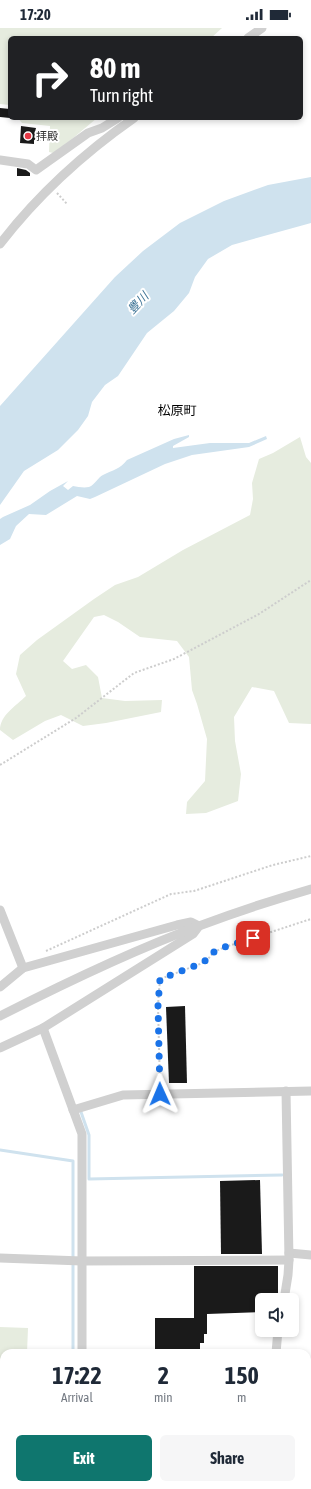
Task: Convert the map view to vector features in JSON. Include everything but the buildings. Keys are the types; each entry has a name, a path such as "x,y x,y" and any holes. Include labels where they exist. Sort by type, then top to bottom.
{"street":[{"path":"251,36 262,28"},
{"path":"0,160 28,164 36,170 88,133 102,128 115,120"},
{"path":"0,244 22,218 76,163 131,120"},
{"path":"0,1016 70,981 150,945 249,908 311,888"},
{"path":"0,910 23,968"},
{"path":"0,986 23,968 177,925 191,922 199,926"},
{"path":"0,1048 43,1028 193,934 199,926"},
{"path":"43,1028 82,1134 76,1260 82,1349"},
{"path":"285,1293 289,1256 286,1091"},
{"path":"73,1110 123,1095 311,1091"},
{"path":"0,1258 76,1260 311,1255"},
{"path":"276,1349 277,1337"}],"path":[{"path":"0,765 76,718 134,673 174,659 259,614 311,580"},
{"path":"41,953 171,894 194,891 273,865 311,856"},
{"path":"160,1094 158,1005 160,979 200,964 208,959 214,952 225,947 311,919"}],"shaded area":[{"path":"0,28 222,28 213,36 8,36 8,105 0,104"},
{"path":"20,120 95,120 53,153 49,152 50,126 22,123"},
{"path":"300,437 306,457 311,463 311,724 289,723 274,691 252,687 234,717 235,741 241,774 238,801 206,813 186,814 187,802 205,781 207,739 192,690 189,657 177,641 140,637 118,622 104,615 94,617 63,661 72,669 86,665 98,677 102,698 125,701 162,700 161,712 83,726 61,715 45,721 13,740 0,730 6,715 26,696 16,674 20,655 37,640 115,585 138,577 183,550 250,515 253,499 252,483 259,459 273,453"},
{"path":"0,1327 28,1328 27,1349 0,1349"}],"water":[{"name":"豊川","path":"311,177 311,223 232,245 208,259 195,277 189,293 174,311 147,333 118,376 105,385 92,402 88,416 78,430 58,450 24,471 0,505 0,406 115,277 143,251 180,223 224,201 268,185"},
{"path":"189,435 189,437 173,446 173,448 210,443 249,443 266,436 267,439 249,447 192,455 165,464 90,499 77,496 46,515 29,514 16,526 10,539 0,545 0,519 3,517 30,505 68,481 63,486 68,490 73,486 89,487 93,485 101,476 119,467 127,460 174,439"}],"waterway":[{"path":"81,1112 89,1135 89,1179 282,1175"},
{"path":"0,1150 73,1161 73,1349"}],"place":[{"name":"拝殿","path":"28,136"}],"district":[{"name":"松原町","path":"177,410"}],"route":[{"path":"160,1094 158,1005 160,979 200,964 208,959 214,952 225,947 253,938"}]}
